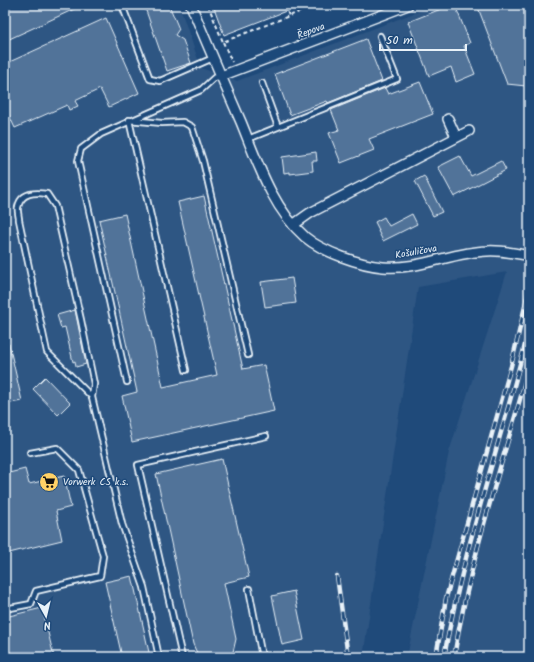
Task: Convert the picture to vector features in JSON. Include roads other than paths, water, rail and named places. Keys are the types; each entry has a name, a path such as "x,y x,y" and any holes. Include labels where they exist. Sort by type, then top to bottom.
{"street":[{"name":"Košuličova","path":"191,5 274,196 293,225 306,237 323,248 346,258 383,267 398,267 418,264 487,251 510,252 529,256"},
{"name":"Řepova","path":"221,76 408,5"},
{"path":"448,119 456,137"},
{"path":"293,225 310,213 469,131"}],"lane":[{"path":"122,5 150,79 160,81 213,58"},
{"path":"248,139 397,80 380,36"},
{"path":"127,382 78,161 81,149 101,134 129,120 201,90 214,78 221,76"},
{"path":"262,83 278,127"},
{"path":"129,120 162,123 184,122 192,127 203,161 248,355"},
{"path":"129,120 186,370"},
{"path":"5,128 5,140"},
{"path":"92,398 47,352 19,220 18,206 23,197 35,192 47,194 55,206 80,312 93,377 94,384 92,398 122,524 144,587 159,657"},
{"path":"182,657 138,465 266,436"},
{"path":"5,610 31,604 36,591 100,576 103,556 79,470 57,448 30,453"},
{"path":"250,589 262,657"}],"railway":[{"path":"436,657 446,598 511,366 529,289"},
{"path":"444,657 462,574 529,329"},
{"path":"454,657 478,548 529,368"},
{"path":"337,576 348,657"}],"place":[{"name":"Vorwerk CS k.s.","path":"49,482"}]}
